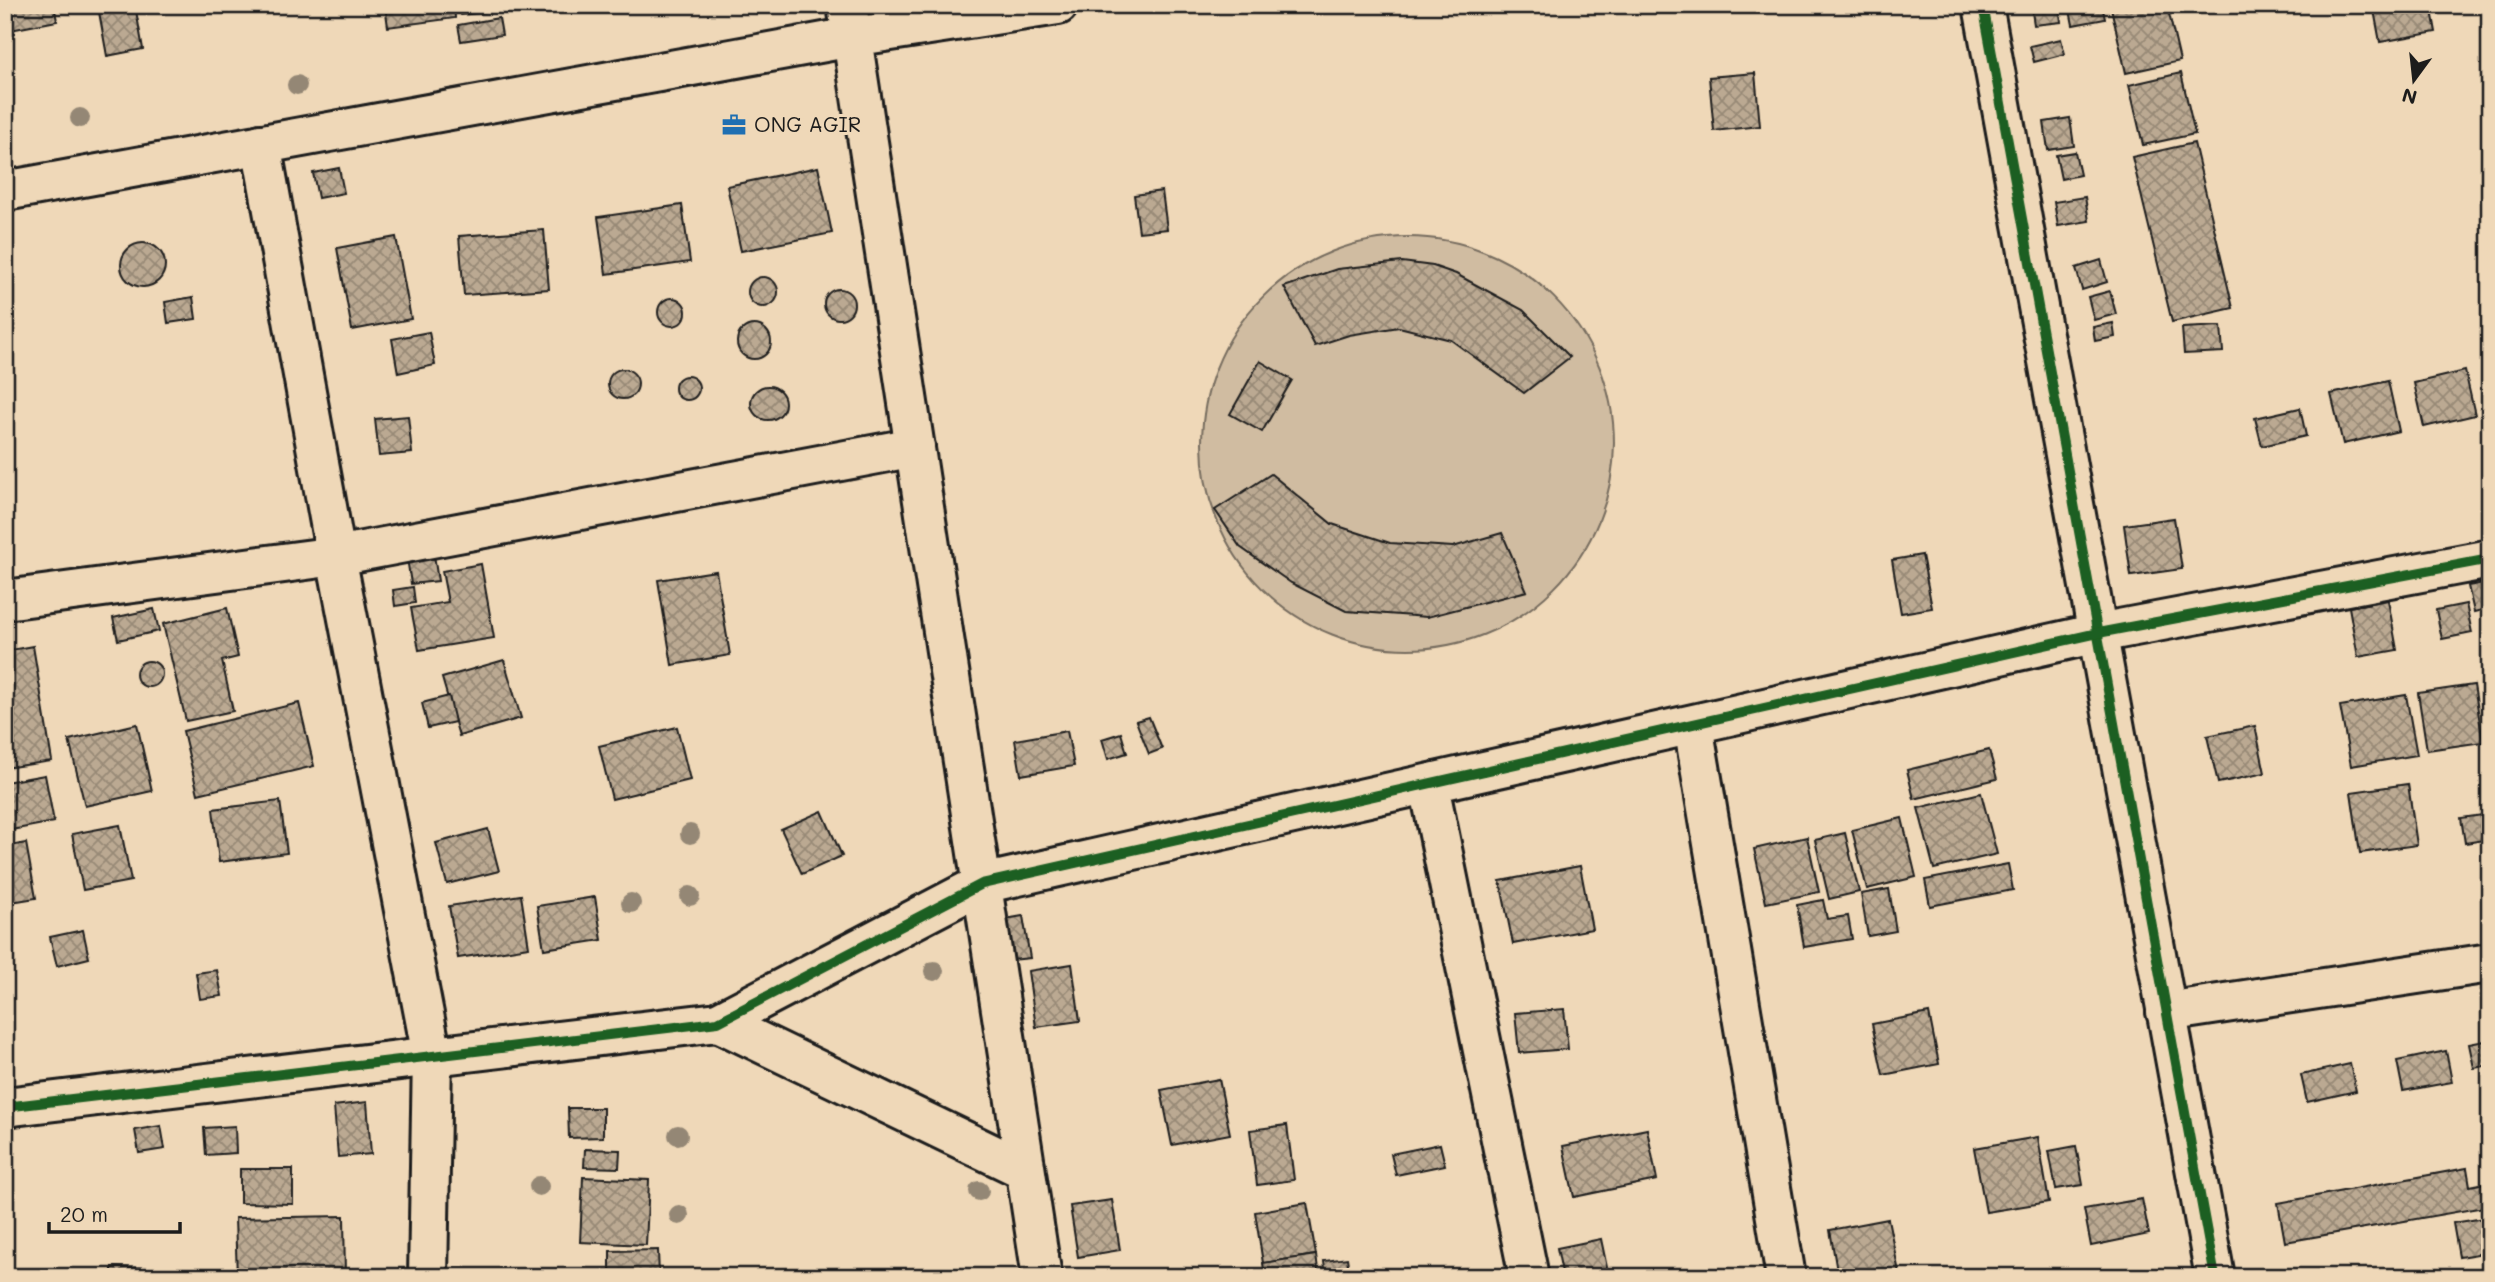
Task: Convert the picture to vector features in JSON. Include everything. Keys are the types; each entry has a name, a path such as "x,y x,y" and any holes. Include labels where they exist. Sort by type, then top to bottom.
{"street":[{"path":"5,191 261,144 850,21 1058,5"},
{"path":"1983,5 2215,1277"},
{"path":"850,21 1042,1277"},
{"path":"261,144 336,556 432,1056 428,1277"},
{"path":"5,600 336,556 915,447"},
{"path":"5,1107 718,1022 982,884 2098,634 2490,559"},
{"path":"1693,725 1786,1277"},
{"path":"1429,785 1529,1277"},
{"path":"2166,1012 2490,964"},
{"path":"718,1022 1025,1170"}],"shaded area":[{"path":"1408,237 1448,241 1487,253 1522,272 1553,298 1579,329 1598,364 1610,403 1614,443 1610,483 1598,522 1579,557 1553,588 1522,614 1487,633 1448,645 1408,649 1368,645 1329,633 1294,614 1263,588 1237,557 1218,522 1206,483 1202,443 1206,403 1218,364 1237,329 1263,298 1294,272 1329,253 1368,241"}],"building":[{"path":"54,5 57,21 5,31 5,6"},
{"path":"135,5 143,49 107,56 99,12"},
{"path":"385,5 454,5 455,18 388,27"},
{"path":"459,5 495,5 496,11 461,15"},
{"path":"2031,5 2059,5 2061,22 2034,25"},
{"path":"2069,5 2102,5 2105,19 2073,25"},
{"path":"2123,5 2167,5 2180,61 2126,73 2111,8"},
{"path":"2373,5 2431,5 2436,32 2380,42"},
{"path":"499,18 502,35 461,41 458,25"},
{"path":"2061,39 2065,54 2034,62 2030,46"},
{"path":"1755,73 1760,126 1714,131 1709,77"},
{"path":"2181,73 2195,134 2143,145 2129,85"},
{"path":"2070,118 2074,146 2048,150 2044,122"},
{"path":"2194,143 2233,308 2172,322 2132,157"},
{"path":"2075,152 2080,175 2061,179 2056,155"},
{"path":"818,167 832,233 741,251 727,186"},
{"path":"339,168 344,193 318,198 313,173"},
{"path":"1162,191 1167,229 1139,232 1134,195"},
{"path":"2085,197 2089,221 2058,226 2054,202"},
{"path":"682,205 690,262 606,274 598,217"},
{"path":"544,230 549,289 464,295 459,236"},
{"path":"396,237 411,319 352,330 337,248"},
{"path":"143,243 158,250 165,265 158,280 143,287 128,280 121,265 128,250"},
{"path":"2101,260 2107,282 2082,290 2076,268"},
{"path":"1402,262 1433,266 1456,274 1523,310 1570,357 1524,393 1451,340 1399,327 1349,335 1315,346 1284,287 1337,269"},
{"path":"763,277 774,281 778,292 774,303 763,307 752,303 748,292 752,281"},
{"path":"839,289 850,293 854,304 850,315 839,319 828,315 824,304 828,293"},
{"path":"2110,291 2116,314 2094,320 2088,297"},
{"path":"193,297 196,319 168,323 165,302"},
{"path":"672,298 682,302 686,312 682,322 672,326 662,322 658,312 662,302"},
{"path":"2113,323 2115,337 2095,341 2093,327"},
{"path":"754,325 766,330 771,342 766,354 754,359 742,354 737,342 742,330"},
{"path":"2221,326 2223,352 2184,354 2182,328"},
{"path":"429,332 435,365 398,373 392,339"},
{"path":"1260,361 1292,380 1262,432 1230,414"},
{"path":"623,369 634,373 638,384 634,395 623,399 612,395 608,384 612,373"},
{"path":"2465,371 2475,415 2424,427 2414,383"},
{"path":"687,376 696,379 699,388 696,397 687,400 678,397 675,388 678,379"},
{"path":"2388,381 2399,431 2343,444 2331,394"},
{"path":"768,386 780,391 785,403 780,415 768,420 756,415 751,403 756,391"},
{"path":"2300,408 2306,436 2262,446 2255,418"},
{"path":"408,416 412,453 379,456 375,419"},
{"path":"1271,474 1332,524 1390,543 1453,547 1502,533 1527,591 1427,617 1346,611 1291,583 1240,547 1215,510"},
{"path":"2174,518 2182,569 2131,576 2124,525"},
{"path":"434,555 438,581 411,584 407,558"},
{"path":"1922,555 1932,608 1901,613 1892,560"},
{"path":"481,564 494,638 419,650 411,608 448,602 442,571"},
{"path":"716,571 730,655 672,665 658,580"},
{"path":"2490,582 2490,608 2474,612 2468,586"},
{"path":"413,587 415,603 395,606 393,590"},
{"path":"2388,600 2397,650 2358,657 2349,607"},
{"path":"2466,604 2472,633 2442,639 2436,610"},
{"path":"227,608 238,657 222,661 233,711 186,721 163,624"},
{"path":"154,609 159,631 118,640 113,618"},
{"path":"33,646 52,761 5,768 5,651"},
{"path":"504,660 521,718 459,736 442,678"},
{"path":"149,661 158,665 162,674 158,683 149,687 140,683 136,674 140,665"},
{"path":"2474,685 2483,742 2427,750 2418,693"},
{"path":"2406,695 2417,755 2351,766 2340,706"},
{"path":"449,696 455,722 428,728 422,703"},
{"path":"299,703 314,766 198,794 183,731"},
{"path":"1149,717 1162,749 1149,754 1136,721"},
{"path":"137,724 152,791 85,806 69,740"},
{"path":"2255,726 2265,773 2218,783 2207,736"},
{"path":"677,727 690,780 612,799 599,746"},
{"path":"1067,731 1074,766 1021,775 1015,740"},
{"path":"1121,733 1127,753 1108,759 1102,739"},
{"path":"1989,750 1997,779 1914,799 1907,770"},
{"path":"45,775 54,822 11,830 5,801 5,782"},
{"path":"2408,784 2417,845 2360,853 2351,792"},
{"path":"1981,793 1997,854 1934,869 1918,808"},
{"path":"280,801 287,853 219,862 213,809"},
{"path":"822,811 842,856 802,874 781,829"},
{"path":"2490,814 2490,839 2465,843 2461,818"},
{"path":"1902,818 1916,877 1867,889 1852,830"},
{"path":"120,825 131,881 83,890 72,834"},
{"path":"488,829 499,871 447,884 436,843"},
{"path":"1845,833 1859,892 1829,899 1815,840"},
{"path":"1807,837 1819,892 1766,903 1754,849"},
{"path":"26,843 36,898 5,903 5,847"},
{"path":"2008,864 2013,890 1930,906 1925,880"},
{"path":"1580,866 1592,929 1513,944 1500,881"},
{"path":"1889,889 1896,931 1868,936 1861,894"},
{"path":"521,895 529,947 458,958 449,906"},
{"path":"595,897 602,940 544,949 537,906"},
{"path":"1823,900 1827,919 1848,916 1852,939 1804,947 1797,905"},
{"path":"1023,916 1030,958 1012,960 1005,919"},
{"path":"83,930 89,958 57,966 50,937"},
{"path":"1072,964 1080,1021 1036,1027 1028,971"},
{"path":"217,970 222,996 200,999 196,973"},
{"path":"1564,1009 1568,1049 1519,1053 1515,1013"},
{"path":"1929,1013 1939,1064 1883,1075 1872,1024"},
{"path":"2490,1040 2490,1065 2474,1068 2469,1044"},
{"path":"2446,1051 2452,1082 2403,1091 2397,1061"},
{"path":"2350,1064 2356,1091 2307,1102 2301,1075"},
{"path":"1219,1079 1230,1134 1172,1145 1161,1090"},
{"path":"367,1102 371,1154 338,1157 334,1106"},
{"path":"568,1108 603,1108 603,1137 569,1138"},
{"path":"1287,1125 1294,1180 1257,1185 1250,1130"},
{"path":"161,1126 165,1149 139,1153 135,1130"},
{"path":"235,1126 236,1153 206,1155 204,1128"},
{"path":"1647,1129 1657,1180 1574,1197 1563,1146"},
{"path":"2038,1137 2049,1202 1986,1212 1974,1148"},
{"path":"1440,1144 1445,1165 1396,1175 1391,1154"},
{"path":"2076,1146 2083,1185 2056,1189 2049,1151"},
{"path":"585,1149 620,1150 619,1168 584,1167"},
{"path":"2467,1168 2470,1186 2490,1182 2490,1206 2285,1242 2278,1203"},
{"path":"240,1169 293,1169 293,1204 240,1203"},
{"path":"583,1177 649,1180 646,1245 580,1242"},
{"path":"2142,1199 2149,1234 2091,1246 2084,1209"},
{"path":"1112,1200 1120,1250 1078,1257 1070,1206"},
{"path":"1307,1203 1316,1255 1263,1263 1255,1212"},
{"path":"344,1216 345,1277 237,1277 235,1218"},
{"path":"2490,1217 2490,1252 2459,1257 2453,1223"},
{"path":"1888,1219 1900,1277 1838,1277 1830,1230"},
{"path":"1601,1239 1609,1277 1563,1277 1557,1248"},
{"path":"658,1250 659,1277 610,1277 610,1251"},
{"path":"1316,1255 1319,1277 1265,1277 1263,1263"},
{"path":"1347,1258 1350,1277 1326,1277 1324,1261"},
{"path":"112,1267 155,1268 155,1277 112,1277"},
{"path":"553,1270 553,1277 486,1277 486,1271"},
{"path":"1733,1272 1734,1277 1699,1277"}],"cycle path":[{"path":"1983,5 2215,1277"},
{"path":"5,1107 718,1022 982,884 2098,633 2490,559"}],"place":[{"name":"ONG AGIR","path":"734,125"}]}
